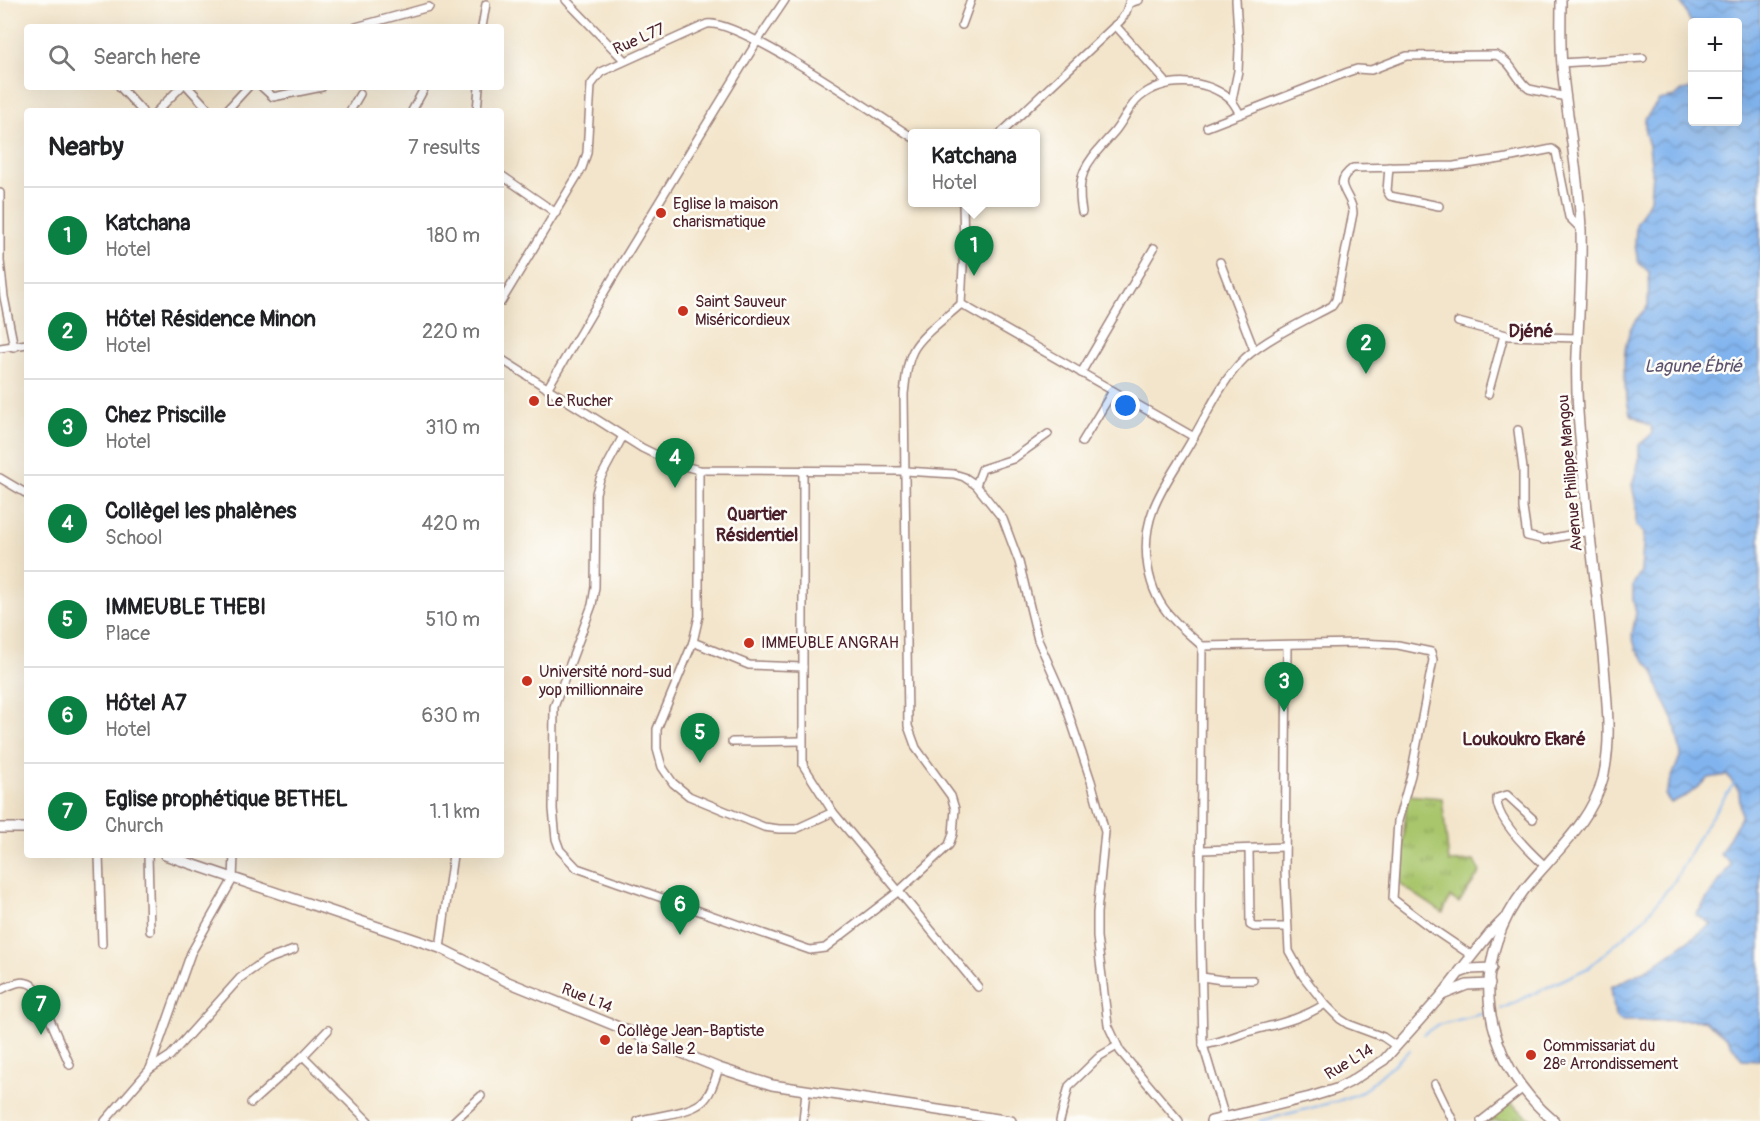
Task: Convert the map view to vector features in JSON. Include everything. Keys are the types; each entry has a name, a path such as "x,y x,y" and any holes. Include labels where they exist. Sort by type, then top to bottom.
{"street":[{"path":"566,0 624,60"},
{"path":"547,389 758,40 785,0"},
{"path":"962,25 971,0"},
{"path":"1005,129 1115,25 1126,12 1130,1 1139,0"},
{"path":"1232,100 1238,71 1239,49 1236,0"},
{"name":"Avenue Philippe Mangou","path":"1510,913 1523,891 1570,838 1587,812 1599,791 1608,746 1608,708 1578,418 1581,229 1561,63 1562,0"},
{"path":"483,24 486,4"},
{"path":"367,24 429,7"},
{"name":"Rue L77","path":"504,297 585,161 591,85 601,72 624,60 714,22 758,40 908,134"},
{"path":"1115,25 1165,81 1164,84"},
{"path":"1207,127 1348,72 1357,69 1371,70 1407,56 1496,55 1505,59 1529,89 1566,97"},
{"path":"1561,63 1643,58"},
{"path":"1082,212 1081,179 1088,161 1121,123 1134,102 1145,93 1164,84 1195,83 1214,89 1232,100 1240,114"},
{"path":"123,90 139,108"},
{"path":"160,108 178,90"},
{"path":"191,90 207,108"},
{"path":"229,108 245,90"},
{"path":"265,90 273,97 307,90"},
{"path":"414,108 423,90"},
{"path":"477,108 479,90"},
{"path":"352,108 360,94"},
{"path":"1472,955 1431,928 1393,898 1398,821 1411,775 1433,660 1431,652 1390,644 1202,646 1171,618 1156,596 1151,583 1147,551 1152,512 1223,385 1236,368 1254,350 1332,306 1336,300 1353,213 1351,201 1343,192 1344,177 1353,168 1454,166 1555,150 1569,217 1581,229"},
{"path":"1389,166 1387,190 1390,196 1438,206"},
{"path":"504,177 556,213"},
{"path":"0,193 0,261 4,297 14,347"},
{"path":"623,436 600,479 596,493 594,596 554,707 553,809 556,839 560,850 578,868 810,950 825,948 899,891 949,845 955,822 955,809 951,796 916,748 909,726 904,394 908,363 920,341 961,304 963,207"},
{"path":"1081,373 1154,249"},
{"path":"1220,262 1254,350"},
{"path":"961,304 1194,437"},
{"path":"1458,322 1504,335 1578,338"},
{"path":"1488,394 1504,335"},
{"path":"0,348 24,345"},
{"path":"504,361 623,436 673,463 699,471 905,471 954,474 976,485 1003,519 1012,539 1038,640 1058,684 1106,832 1097,913 1097,937 1108,1025 1117,1046 1179,1121"},
{"path":"1082,442 1113,391"},
{"path":"1518,430 1527,536 1544,540 1589,531"},
{"path":"976,485 982,469 1013,459 1048,434"},
{"path":"699,471 700,607 693,642 657,729 657,749 662,767 673,783 689,796 764,827 779,830 796,829 833,812"},
{"path":"803,471 803,765 833,812 978,987"},
{"path":"0,478 24,492"},
{"path":"693,642 749,665 803,667"},
{"path":"1287,645 1285,847 1286,927 1289,951 1292,959 1325,1004 1348,1024 1383,1037 1396,1046"},
{"path":"1202,646 1200,907 1203,1045 1224,1118"},
{"path":"732,742 802,741"},
{"path":"1533,819 1507,795 1497,798 1497,804 1508,825 1528,850 1545,866"},
{"path":"0,828 24,828"},
{"path":"1202,850 1285,847"},
{"path":"1249,849 1250,925 1286,927"},
{"path":"99,858 102,944"},
{"path":"148,858 150,931"},
{"name":"Rue L14","path":"174,858 440,948 508,982 719,1068 771,1085 1011,1121"},
{"path":"150,1069 191,953 233,879 234,858"},
{"path":"440,948 453,858"},
{"path":"1510,913 1497,942 1490,984 1490,1005 1496,1037 1508,1067 1522,1089 1554,1121"},
{"name":"Rue L14","path":"1211,1121 1336,1089 1378,1064 1442,995 1472,955 1510,913"},
{"path":"105,1121 150,1069 170,1056 240,978 266,960 294,950"},
{"path":"1459,973 1470,969 1492,968"},
{"path":"1202,977 1222,980 1253,980"},
{"path":"0,990 21,981 30,982 36,988 70,1065"},
{"name":"Rue L14","path":"1442,995 1467,985 1490,984"},
{"path":"1203,1045 1220,1042 1303,1016 1325,1004"},
{"path":"251,1102 303,1056 328,1030"},
{"path":"1060,1121 1066,1094 1073,1081 1100,1056 1117,1046"},
{"path":"303,1056 368,1121"},
{"path":"638,1121 684,1110 702,1102 719,1068"},
{"path":"1435,1084 1453,1121"},
{"path":"1481,1121 1522,1089"},
{"path":"803,1121 806,1091"},
{"path":"454,1121 481,1096"}],"green space":[{"path":"1407,795 1442,798 1449,862 1474,861 1480,872 1459,903 1450,897 1443,913 1400,884"},
{"path":"1510,1102 1533,1121 1487,1121"}],"water":[{"name":"Lagune Ébrié","path":"1680,0 1760,0 1760,1060 1742,1059 1727,1038 1704,1020 1621,1021 1615,1016 1611,987 1648,969 1712,924 1696,915 1731,864 1720,854 1741,817 1739,791 1727,775 1709,778 1689,794 1671,803 1665,795 1681,754 1674,721 1658,687 1654,671 1636,650 1632,635 1636,613 1633,585 1641,571 1644,533 1636,525 1636,504 1632,485 1639,461 1639,445 1652,434 1651,426 1630,414 1624,373 1626,343 1630,329 1648,306 1649,272 1638,262 1635,245 1636,225 1650,200 1652,172 1645,133 1645,119 1659,100 1675,97 1688,89 1688,126 1742,126 1742,18 1689,18"}],"waterway":[{"path":"1501,1009 1588,968 1643,920 1675,880 1703,829 1735,782"},
{"path":"1424,1034 1437,1025 1486,1013"},
{"path":"1260,1121 1338,1101 1362,1092 1410,1050"}],"place":[{"name":"Eglise la maison charismatique","path":"661,213"},
{"name":"Katchana","path":"974,276"},
{"name":"Saint Sauveur Miséricordieux","path":"683,311"},
{"name":"Hôtel Résidence Minon","path":"1366,374"},
{"name":"Le Rucher","path":"534,401"},
{"name":"Collègel les phalènes","path":"675,488"},
{"name":"IMMEUBLE ANGRAH","path":"749,643"},
{"name":"Université nord-sud yop millionnaire","path":"527,681"},
{"name":"Chez Priscille","path":"1284,712"},
{"name":"IMMEUBLE THEBI","path":"700,763"},
{"name":"Hôtel A7","path":"680,935"},
{"name":"Eglise prophétique BETHEL","path":"41,1035"},
{"name":"Collège Jean-Baptiste de la Salle 2","path":"605,1040"},
{"name":"Commissariat du 28ᵉ Arrondissement","path":"1531,1055"}],"district":[{"name":"Djéné","path":"1531,331"},
{"name":"Quartier Résidentiel","path":"757,524"},
{"name":"Loukoukro Ekaré","path":"1524,739"}]}
